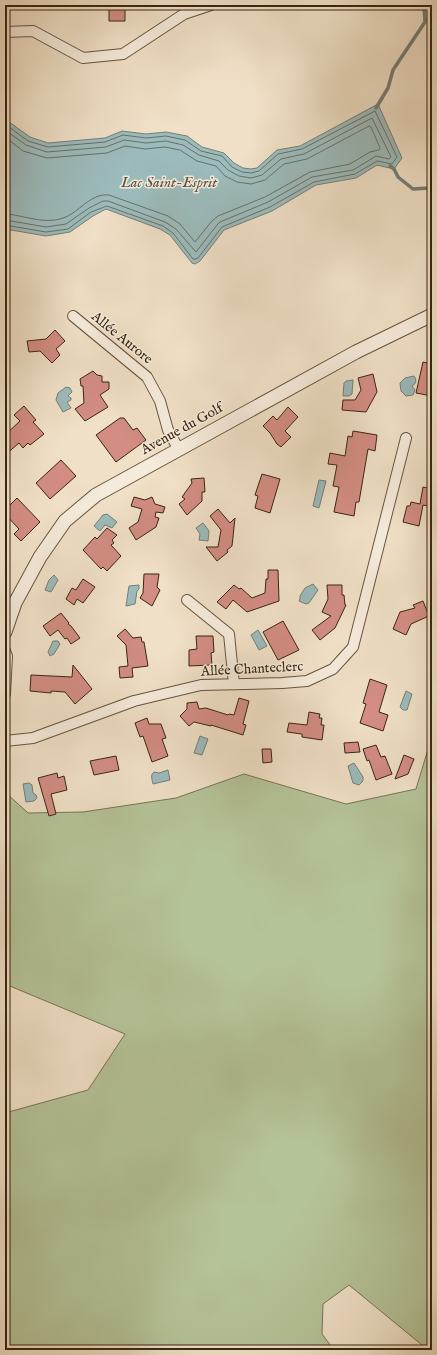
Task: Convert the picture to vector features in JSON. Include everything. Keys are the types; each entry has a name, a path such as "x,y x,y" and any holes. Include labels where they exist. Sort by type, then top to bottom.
{"street":[{"path":"5,32 33,32 83,58 123,54 184,14 211,5"},
{"name":"Avenue du Golf","path":"5,632 15,603 40,557 65,521 96,495 356,352 432,315"},
{"name":"Allée Aurore","path":"73,316 147,377 160,402 168,430 179,450"},
{"name":"Allée Chanteclerc","path":"5,742 33,738 134,701 201,685 307,681 333,669 353,646 406,438"},
{"path":"187,600 229,634 234,684"},
{"path":"5,651 8,656 5,694"}],"green space":[{"path":"432,736 432,1350 428,1350 349,1285 323,1304 322,1334 334,1350 5,1350 5,1113 88,1090 125,1034 5,984 5,792 28,813 83,812 176,798 244,774 346,804 416,789"}],"water":[{"name":"Lac Saint-Esprit","path":"378,104 402,158 394,169 377,165 356,178 316,185 272,211 224,230 200,261 195,264 192,263 170,235 160,229 106,209 70,232 46,236 5,229 5,119 30,137 48,143 105,138 122,131 146,134 166,132 187,136 202,147 224,153 234,163 243,168 251,169 257,168 277,150 300,146"},
{"path":"414,376 416,382 412,386 415,390 413,395 406,396 401,391 400,383 405,378"},
{"path":"353,380 352,394 349,396 343,396 344,383 346,381"},
{"path":"66,387 70,388 72,392 68,396 71,400 67,402 71,408 63,412 56,400 58,393"},
{"path":"319,480 326,481 319,508 313,506"},
{"path":"107,514 117,522 112,528 105,525 100,531 94,526 103,515"},
{"path":"203,523 209,531 208,541 199,540 200,534 196,528"},
{"path":"54,575 58,580 51,592 45,590 49,580"},
{"path":"313,584 318,590 309,603 306,604 299,601 305,588"},
{"path":"139,585 135,604 126,606 129,586"},
{"path":"258,630 267,646 259,650 251,635"},
{"path":"53,641 58,641 60,644 54,654 50,656 48,652"},
{"path":"406,691 412,694 407,710 403,710 400,707"},
{"path":"200,736 208,739 202,755 194,753"},
{"path":"354,763 363,777 363,781 359,785 353,783 348,766"},
{"path":"168,770 170,780 153,784 152,776 154,772 159,773"},
{"path":"29,783 32,785 33,793 37,798 34,801 26,802 23,784"}],"building":[{"path":"109,8 125,9 125,21 109,21"},
{"path":"55,330 65,341 56,349 60,355 52,363 40,351 29,352 27,341 46,339"},
{"path":"423,362 432,364 432,396 416,393"},
{"path":"93,371 97,375 102,376 102,382 109,382 109,389 100,395 108,407 85,421 75,409 84,403 83,386 81,386 80,379"},
{"path":"373,374 377,392 366,412 342,410 343,400 355,400 361,390 358,378"},
{"path":"24,406 36,420 33,422 44,434 30,445 28,443 23,448 19,443 5,455 5,435 20,421 14,415"},
{"path":"288,407 298,417 285,431 291,437 281,447 263,426 273,416 277,420"},
{"path":"120,418 124,418 133,430 137,428 146,440 116,462 96,435"},
{"path":"353,431 377,435 375,451 368,449 359,502 356,502 354,516 334,512 339,487 333,486 337,465 328,464 330,453 345,456 348,436 352,437"},
{"path":"61,460 76,476 50,499 36,483"},
{"path":"262,474 280,479 270,513 255,508 258,496 255,495"},
{"path":"204,478 205,492 202,492 202,501 187,515 179,504 185,499 182,497 192,483 191,479"},
{"path":"423,487 432,489 432,507 423,505 419,526 403,522 407,506 410,506 411,502 420,504"},
{"path":"134,497 145,500 152,497 155,504 165,507 163,513 156,512 155,517 159,518 156,527 136,540 129,528 138,522 142,509 131,506"},
{"path":"17,498 40,522 21,541 14,534 19,529 5,514 5,510"},
{"path":"218,509 230,523 235,518 232,546 227,550 228,552 217,561 206,547 218,547 221,530 210,516"},
{"path":"107,528 117,535 112,540 114,543 111,545 121,556 107,571 103,567 101,569 83,550 95,537 97,539"},
{"path":"268,570 278,570 279,601 247,612 233,600 226,609 217,602 234,585 239,589 241,588 252,598 265,593"},
{"path":"144,574 159,574 157,587 160,590 152,606 140,598 143,593"},
{"path":"83,579 95,587 83,603 77,599 74,605 66,599 72,588 76,590"},
{"path":"327,585 342,585 342,595 344,595 346,605 335,628 320,640 312,630 331,616 322,612 328,599"},
{"path":"423,601 429,616 411,624 406,635 393,629 400,612 415,608 413,605"},
{"path":"61,613 80,638 71,644 58,630 50,636 43,626"},
{"path":"283,621 299,650 278,660 263,632"},
{"path":"125,629 133,638 141,637 142,642 144,642 148,666 132,668 133,677 120,678 119,667 128,666 126,645 117,636"},
{"path":"196,636 213,636 214,652 211,653 212,665 189,666 189,650 197,649"},
{"path":"73,665 92,689 75,704 65,692 51,691 51,693 30,691 31,675 72,677"},
{"path":"370,679 387,685 379,712 388,715 383,731 360,723 366,704 363,703"},
{"path":"239,698 249,701 243,724 246,725 243,735 211,725 194,722 189,726 180,716 187,709 187,703 197,702 199,709 206,708 228,715 234,715"},
{"path":"309,712 320,714 319,718 322,718 321,725 324,725 322,740 302,737 302,734 287,732 289,723 307,725"},
{"path":"147,718 149,724 161,724 166,738 162,739 168,756 152,762 143,736 140,737 135,723"},
{"path":"358,742 360,752 345,753 344,743"},
{"path":"376,745 381,757 385,756 392,774 376,780 369,760 367,761 363,749"},
{"path":"262,749 271,749 272,762 263,763"},
{"path":"404,755 414,759 408,774 395,779"},
{"path":"116,756 119,770 94,775 90,761"},
{"path":"57,773 58,778 64,776 67,790 51,794 56,814 49,816 38,778"}],"waterway":[{"path":"376,108 388,88 393,70 425,22 424,5"},
{"path":"390,166 394,169 398,177 413,189 429,188 432,186"}]}
